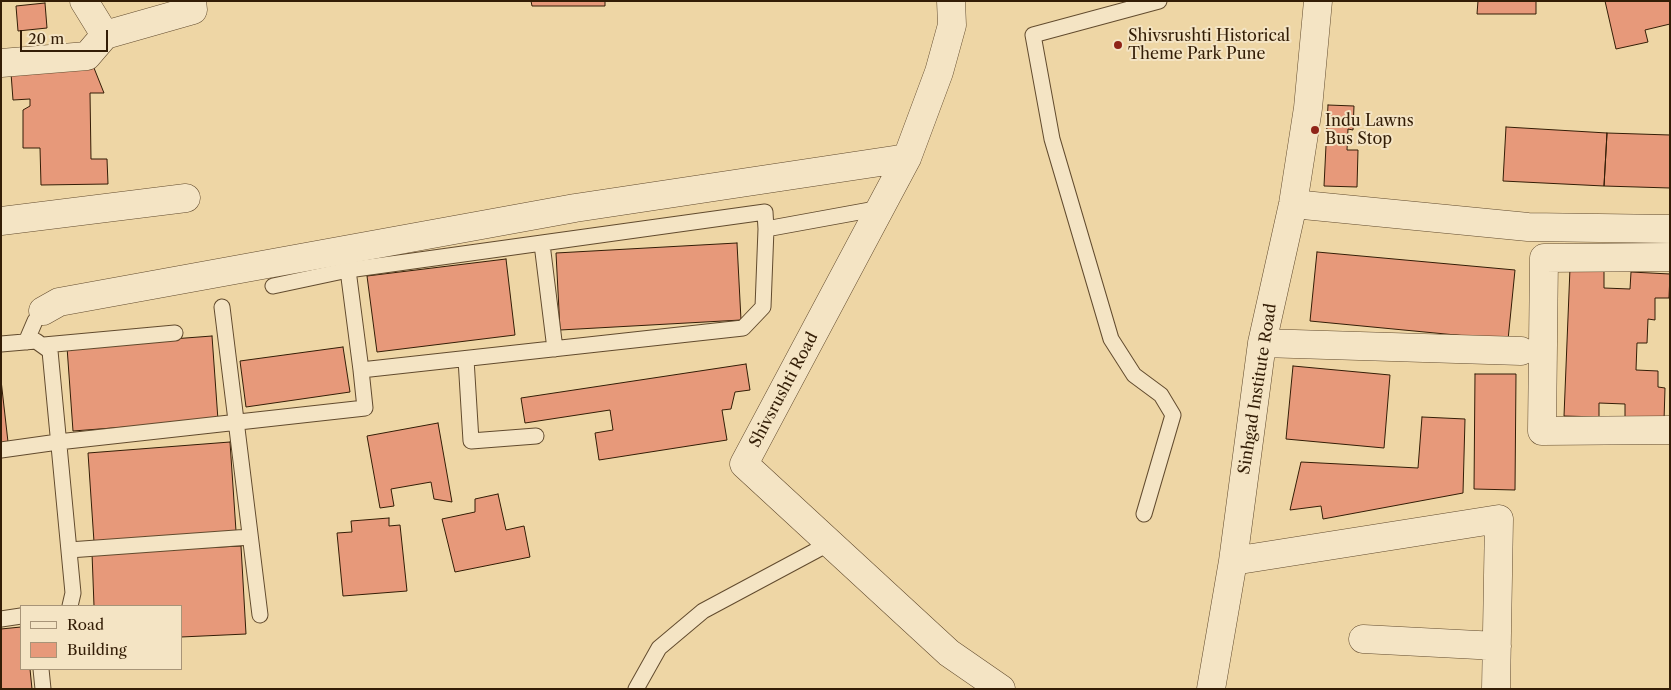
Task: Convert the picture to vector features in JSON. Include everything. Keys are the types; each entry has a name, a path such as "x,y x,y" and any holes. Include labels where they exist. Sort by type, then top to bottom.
{"street":[{"path":"84,1 105,35"},
{"path":"1,63 87,56 105,35 193,10 192,1"},
{"name":"Shivsrushti Road","path":"951,1 952,25 939,72 907,158 744,464 949,653 1001,689"},
{"name":"Sinhgad Institute Road","path":"1211,689 1233,561 1262,343 1293,204 1308,108 1318,1"},
{"path":"43,311 59,302 566,210 907,158"},
{"path":"1,220 186,198"},
{"path":"1293,204 1528,227 1670,229"},
{"path":"1670,257 1544,258 1542,431 1670,430"},
{"path":"1262,343 1520,351"},
{"path":"1233,561 1499,520 1496,689"},
{"path":"1363,639 1497,646"}],"lane":[{"path":"1144,514 1173,415 1161,395 1134,375 1111,339 1052,139 1033,36 1159,1"},
{"path":"766,228 881,208"},
{"path":"272,286 348,270 765,212 766,228 762,307 743,328 361,370"},
{"path":"542,244 555,348"},
{"path":"1,450 365,408 348,270"},
{"path":"222,307 260,615"},
{"path":"26,342 35,321 43,311"},
{"path":"44,345 175,333"},
{"path":"1,344 36,341 50,350 73,593 70,605"},
{"path":"466,359 471,441 536,436"},
{"path":"69,550 250,537"},
{"path":"636,689 659,648 703,611 830,543"},
{"path":"1,618 20,616"},
{"path":"42,670 43,689"}],"building":[{"path":"531,1 605,1 605,6 532,6"},
{"path":"1478,1 1536,1 1536,14 1477,14"},
{"path":"1605,1 1670,1 1670,24 1645,30 1648,42 1616,49"},
{"path":"45,3 47,28 18,31 16,6"},
{"path":"94,68 104,93 90,93 91,159 107,159 108,184 41,185 40,148 23,148 23,110 30,106 30,99 13,100 11,73"},
{"path":"1328,105 1354,106 1353,130 1348,129 1347,150 1358,150 1357,187 1324,186"},
{"path":"1506,127 1607,133 1604,186 1503,181"},
{"path":"1607,133 1670,135 1670,188 1604,186"},
{"path":"737,243 741,320 560,330 556,253"},
{"path":"1317,252 1515,270 1508,340 1310,321"},
{"path":"506,259 515,335 377,352 367,276"},
{"path":"1570,268 1604,269 1604,288 1630,289 1631,272 1670,274 1669,298 1655,298 1655,320 1648,319 1647,343 1637,343 1636,370 1658,371 1658,387 1665,388 1664,421 1625,419 1625,404 1599,403 1599,417 1564,416"},
{"path":"212,336 218,420 73,431 67,347"},
{"path":"343,347 350,392 246,407 240,361"},
{"path":"746,364 750,390 735,392 731,409 722,410 727,440 599,460 595,433 613,430 610,410 525,423 521,398"},
{"path":"1293,366 1390,375 1384,448 1286,439"},
{"path":"1475,374 1516,374 1515,490 1474,489"},
{"path":"1,380 8,442 1,443"},
{"path":"1422,417 1465,419 1463,493 1323,519 1321,506 1290,510 1301,462 1418,468"},
{"path":"438,423 452,502 434,499 431,482 391,489 394,506 380,508 367,436"},
{"path":"230,442 236,531 94,542 88,453"},
{"path":"498,494 506,530 524,526 530,557 455,572 442,519 475,512 475,499"},
{"path":"389,518 389,526 400,525 407,591 343,596 337,533 352,532 351,521"},
{"path":"241,546 246,634 182,637 182,605 94,605 92,553"},
{"path":"20,627 20,670 30,670 32,689 1,689 1,629"}],"place":[{"name":"Shivsrushti Historical Theme Park Pune","path":"1118,45"},
{"name":"Indu Lawns Bus Stop","path":"1315,130"}]}
